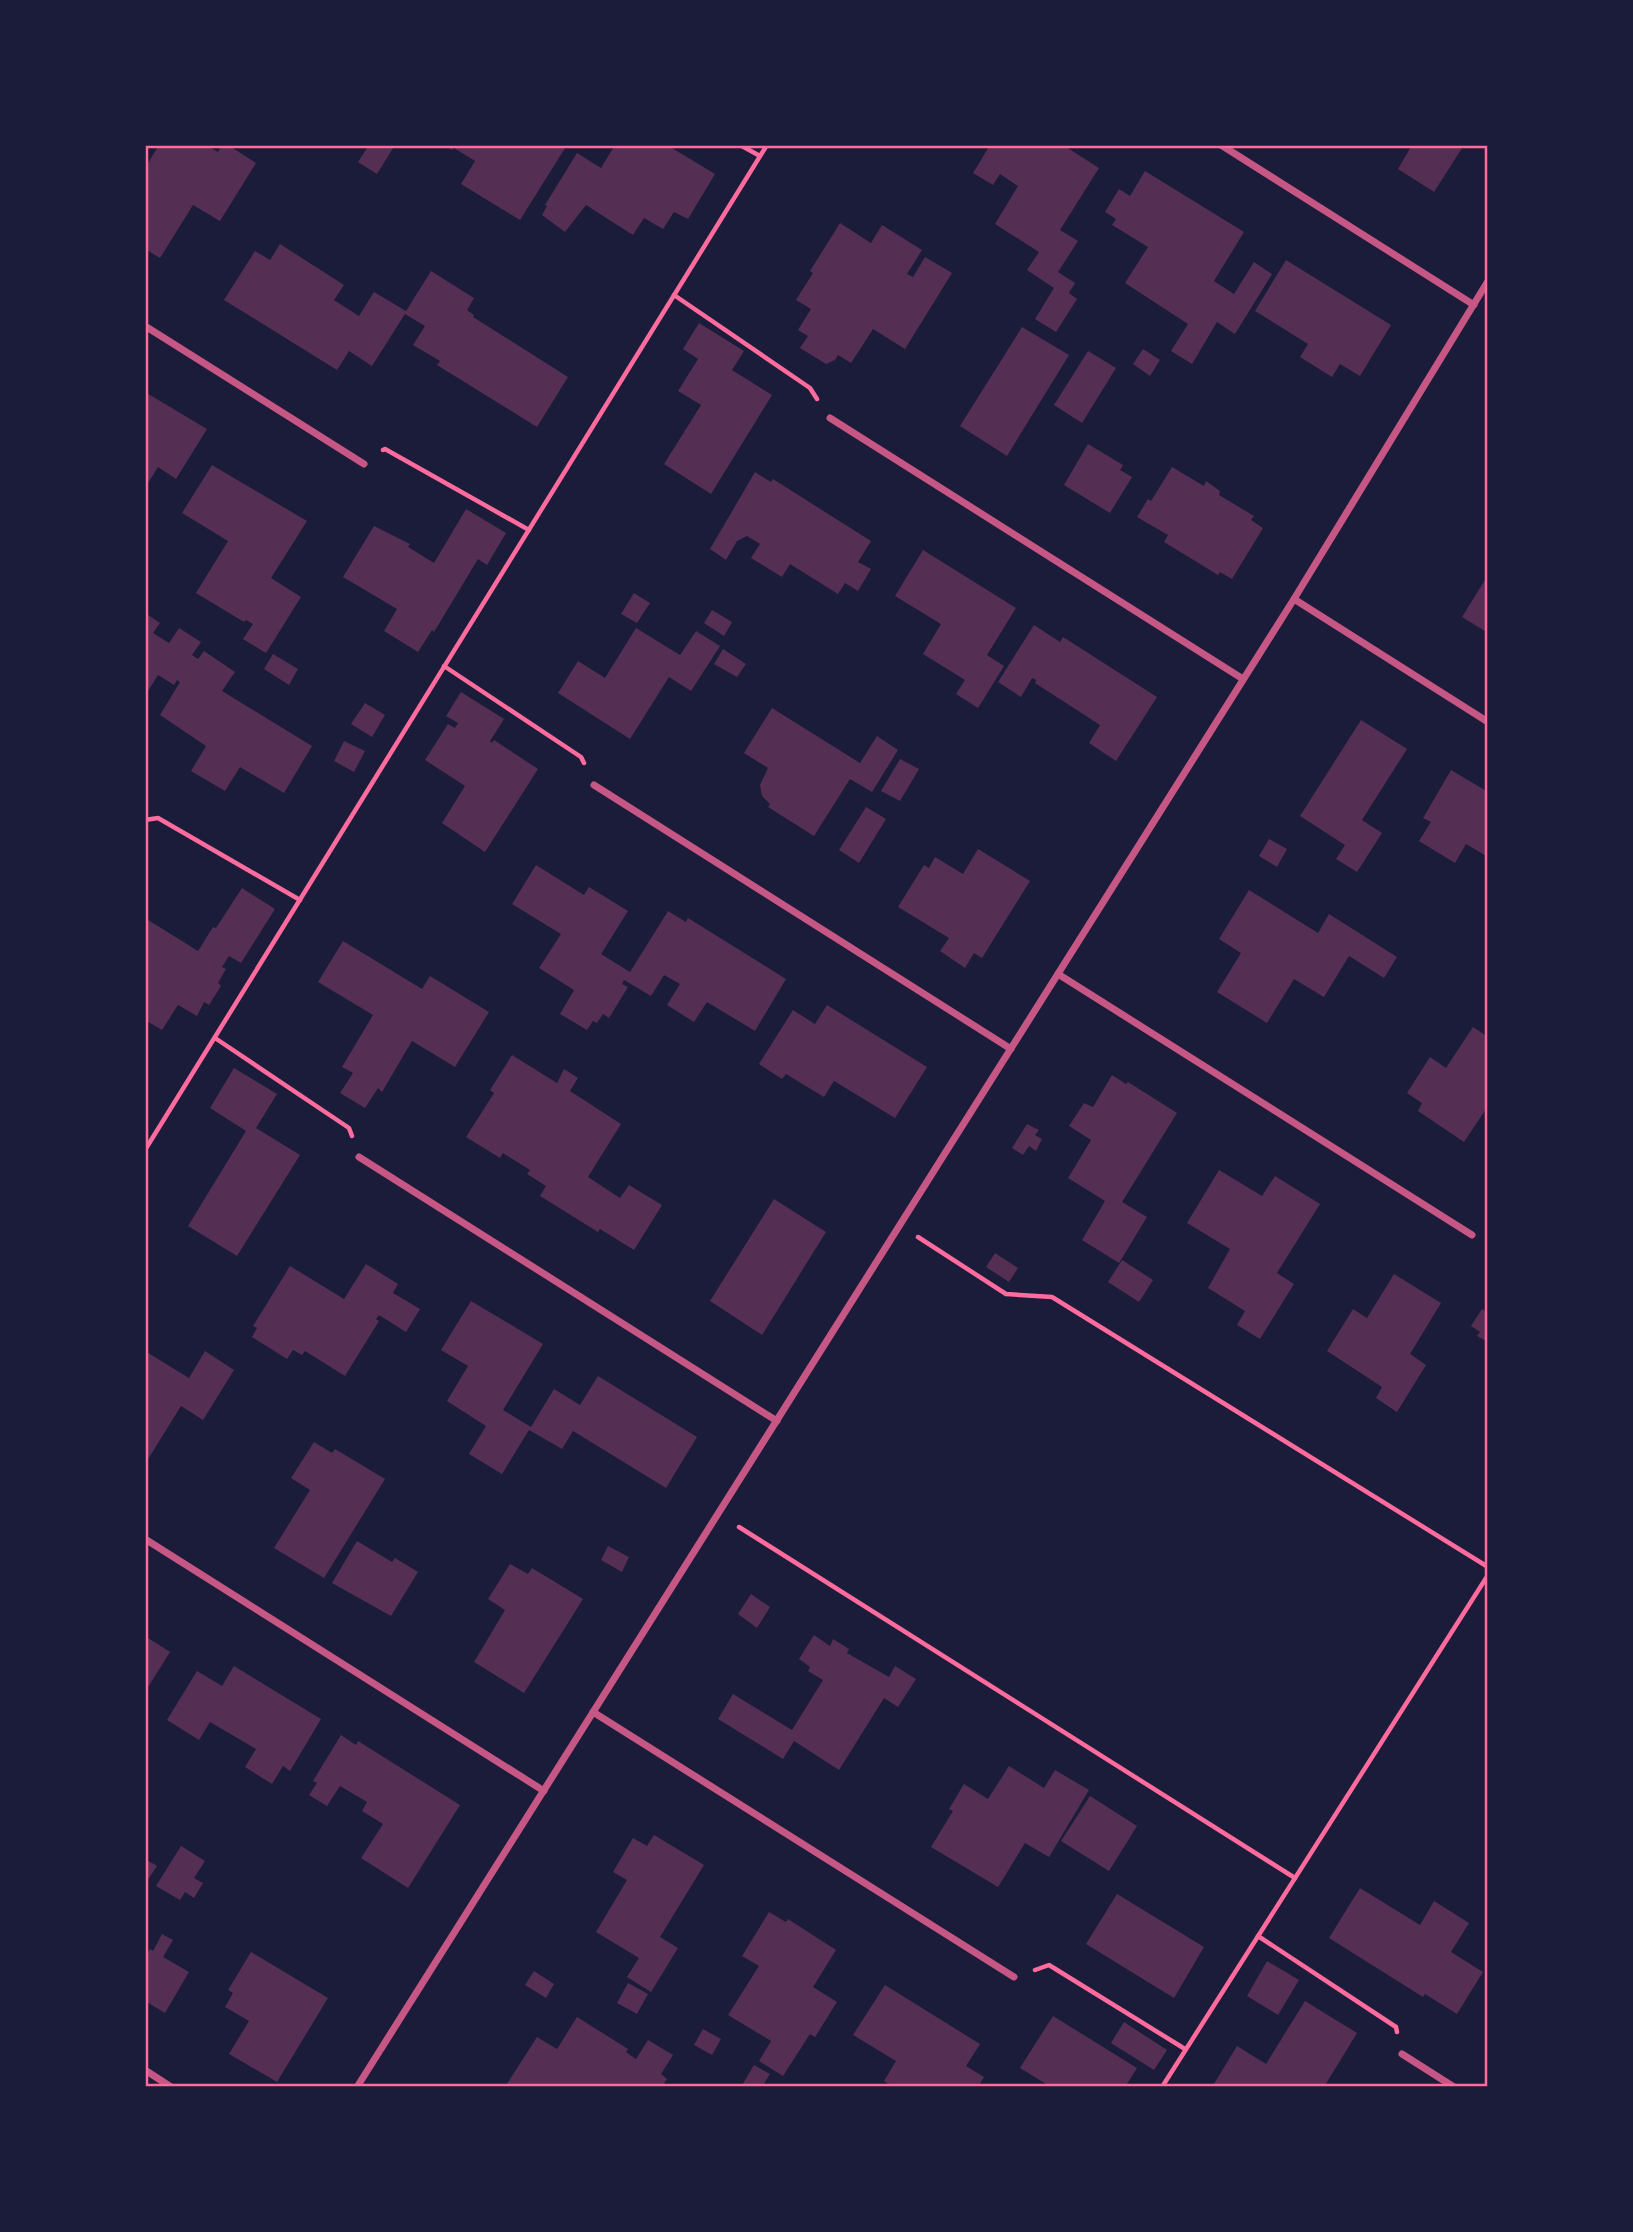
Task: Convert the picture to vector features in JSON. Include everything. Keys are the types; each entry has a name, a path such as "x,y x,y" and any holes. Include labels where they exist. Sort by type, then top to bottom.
{"street":[{"path":"1221,145 1474,304"},
{"path":"360,2086 1294,599 1488,281"},
{"path":"145,326 364,464"},
{"path":"830,418 1243,680"},
{"path":"1294,599 1488,722"},
{"path":"594,785 1011,1049"},
{"path":"1058,974 1472,1235"},
{"path":"359,1157 777,1421"},
{"path":"145,1539 544,1791"},
{"path":"593,1712 1014,1977"},
{"path":"1402,2054 1454,2087"},
{"path":"145,2070 171,2087"}],"path":[{"path":"740,145 760,156"},
{"path":"145,1150 767,145"},
{"path":"674,295 810,388 830,418"},
{"path":"364,464 385,449 529,530"},
{"path":"444,666 581,757 594,785"},
{"path":"145,820 158,818 300,900"},
{"path":"215,1038 349,1128 359,1157"},
{"path":"900,1226 1006,1294 1052,1297 1488,1567"},
{"path":"718,1514 1295,1878"},
{"path":"1162,2087 1488,1576"},
{"path":"1258,1936 1395,2026 1402,2054"},
{"path":"1014,1977 1049,1965 1185,2049"}],"building":[{"path":"159,145 206,145 218,152 222,145 228,145 256,163 220,221 193,205 160,258 145,249 145,168"},
{"path":"369,145 395,145 377,174 358,162"},
{"path":"444,145 567,145 520,220 461,184 475,161"},
{"path":"615,145 667,145 715,174 688,219 674,212 663,229 644,218 633,235 586,205 565,232 542,215 547,206 545,205 577,153 601,168"},
{"path":"990,145 1063,145 1099,168 1060,230 1078,241 1058,272 1075,283 1069,293 1077,299 1056,332 1035,319 1054,288 1027,270 1039,252 995,224 1018,186 1000,174 993,185 973,173"},
{"path":"1412,145 1464,145 1434,192 1398,169"},
{"path":"1145,171 1244,232 1214,281 1234,294 1254,262 1272,274 1235,334 1217,322 1192,364 1171,351 1188,324 1125,283 1148,247 1112,225 1116,219 1105,212 1119,189 1130,196"},
{"path":"840,223 871,243 882,225 922,250 907,274 913,277 925,257 952,273 905,349 873,329 851,363 838,355 835,360 826,364 800,348 808,336 798,330 811,309 796,300 813,273 810,271"},
{"path":"280,244 344,285 334,300 359,316 374,292 406,311 431,271 474,298 467,310 473,317 568,377 537,427 437,365 440,361 413,345 425,326 405,314 372,366 349,351 337,370 224,300 255,251 270,260"},
{"path":"1286,260 1391,325 1360,376 1340,364 1332,377 1300,357 1308,344 1255,311"},
{"path":"699,323 744,351 732,370 772,395 711,494 664,464 701,405 678,391 698,359 683,349"},
{"path":"1022,327 1069,355 1007,456 960,426"},
{"path":"1143,349 1160,360 1150,376 1133,364"},
{"path":"1088,351 1116,368 1082,423 1054,405"},
{"path":"145,392 207,429 176,479 158,467 145,488"},
{"path":"1088,444 1123,465 1120,470 1132,477 1110,513 1064,485"},
{"path":"212,465 307,521 271,578 301,597 266,653 243,639 253,624 246,620 244,622 196,593 228,541 182,513"},
{"path":"1172,467 1204,486 1206,481 1220,491 1219,495 1254,516 1251,520 1263,528 1232,579 1220,572 1218,575 1164,542 1168,535 1137,517 1148,499 1151,501"},
{"path":"755,472 771,482 773,479 871,541 858,562 871,569 858,591 845,583 838,594 790,564 782,577 751,558 760,544 747,536 737,541 726,560 710,549"},
{"path":"466,509 506,533 487,565 478,559 434,632 432,630 418,652 384,631 397,609 343,577 374,526 410,544 408,547 434,563"},
{"path":"923,550 1016,608 987,655 1004,666 978,708 956,694 965,680 923,654 941,624 895,596"},
{"path":"1488,575 1488,633 1462,617"},
{"path":"634,593 650,603 637,623 621,614"},
{"path":"712,610 732,622 724,636 704,623"},
{"path":"145,613 160,623 153,633 169,643 179,628 201,642 192,655 198,659 204,651 235,672 222,691 312,746 284,793 240,767 225,791 191,771 206,746 160,715 180,682 177,680 174,685 158,675 145,696"},
{"path":"1034,625 1060,642 1063,637 1157,697 1116,761 1089,743 1100,725 1035,683 1036,680 1032,678 1021,697 998,682"},
{"path":"636,628 680,655 696,631 720,646 691,691 669,677 630,739 558,693 578,661 605,678"},
{"path":"723,649 746,664 737,677 714,664"},
{"path":"273,654 298,669 289,685 264,669"},
{"path":"461,692 504,719 490,741 492,743 494,740 538,769 485,852 442,823 465,786 425,760 448,724 455,728 458,723 446,716"},
{"path":"365,703 385,715 372,737 351,724"},
{"path":"772,708 860,763 877,736 898,750 872,792 850,779 814,836 768,807 770,804 762,796 760,785 768,768 744,753"},
{"path":"1361,720 1407,749 1362,820 1382,833 1357,872 1336,859 1345,845 1300,816"},
{"path":"344,741 365,751 354,772 334,761"},
{"path":"900,759 919,769 900,801 881,791"},
{"path":"1451,770 1488,792 1488,857 1466,844 1455,863 1419,841 1431,822 1423,818"},
{"path":"866,807 886,819 859,863 839,850"},
{"path":"1269,839 1287,849 1277,867 1259,856"},
{"path":"978,849 1030,881 982,958 974,953 965,968 940,951 949,938 898,907 924,865 929,868 935,857 963,874"},
{"path":"536,865 584,895 589,887 628,911 601,954 630,972 668,911 686,922 688,918 786,979 755,1031 707,1002 694,1022 667,1005 680,984 664,975 651,996 624,980 622,984 628,987 609,1018 603,1014 597,1023 593,1021 587,1030 560,1014 574,990 539,968 561,934 512,904"},
{"path":"242,888 275,909 241,963 229,956 222,967 226,969 218,983 221,986 209,1005 204,1002 197,1016 178,1005 162,1030 145,1020 145,918 198,951"},
{"path":"1249,890 1318,933 1329,914 1397,957 1384,978 1349,956 1324,997 1294,979 1267,1023 1217,992 1241,953 1219,939"},
{"path":"343,941 422,989 430,976 489,1012 455,1067 412,1041 382,1092 378,1088 365,1108 340,1093 353,1073 342,1067 373,1015 318,982"},
{"path":"827,1005 927,1067 895,1118 834,1081 824,1097 786,1074 782,1079 759,1064 793,1010 815,1024"},
{"path":"1473,1027 1488,1037 1488,1106 1464,1142 1418,1111 1422,1103 1407,1093 1430,1057 1446,1068"},
{"path":"512,1055 557,1083 564,1069 578,1078 570,1091 621,1124 588,1177 620,1198 629,1185 662,1205 634,1250 600,1229 598,1232 540,1196 546,1186 527,1174 530,1170 503,1153 500,1158 466,1137 494,1093 490,1090"},
{"path":"234,1068 277,1094 256,1128 300,1155 237,1256 188,1226 246,1131 210,1108"},
{"path":"1112,1075 1177,1113 1122,1202 1147,1217 1119,1263 1082,1240 1105,1201 1068,1178 1091,1140 1069,1126 1084,1103 1093,1107"},
{"path":"1027,1124 1039,1130 1035,1135 1042,1139 1036,1151 1029,1146 1023,1155 1012,1148"},
{"path":"1219,1170 1262,1196 1275,1176 1320,1204 1277,1273 1294,1284 1260,1339 1237,1325 1245,1311 1208,1288 1230,1249 1187,1223"},
{"path":"774,1199 826,1232 762,1335 710,1301"},
{"path":"995,1253 1018,1268 1009,1282 986,1267"},
{"path":"1122,1260 1153,1280 1139,1302 1108,1282"},
{"path":"366,1264 398,1284 393,1293 420,1309 406,1332 379,1315 376,1319 379,1321 345,1376 305,1351 302,1355 293,1350 287,1359 252,1337 257,1328 253,1326 290,1266 344,1299"},
{"path":"1394,1274 1441,1303 1410,1354 1426,1365 1397,1412 1376,1398 1382,1387 1327,1351 1353,1309 1367,1318"},
{"path":"471,1301 543,1344 503,1410 531,1427 554,1389 580,1405 598,1376 697,1437 666,1488 573,1431 562,1449 529,1430 502,1474 469,1454 486,1426 447,1401 468,1366 441,1350"},
{"path":"1482,1309 1488,1313 1488,1342 1477,1336 1480,1332 1471,1326"},
{"path":"145,1351 189,1378 205,1351 234,1370 203,1420 181,1406 145,1464"},
{"path":"314,1442 332,1453 335,1449 385,1479 324,1578 274,1548 310,1490 291,1478"},
{"path":"357,1541 392,1562 395,1558 418,1572 391,1616 332,1583"},
{"path":"608,1546 629,1557 622,1572 601,1560"},
{"path":"510,1564 528,1574 532,1568 583,1599 524,1693 474,1662 505,1610 488,1599"},
{"path":"751,1594 770,1607 757,1628 738,1614"},
{"path":"814,1635 830,1646 833,1639 849,1649 847,1653 889,1677 895,1666 916,1679 898,1707 884,1698 839,1770 794,1741 783,1759 718,1719 733,1694 792,1730 823,1680 808,1671 810,1667 799,1659"},
{"path":"145,1636 170,1652 145,1692"},
{"path":"234,1666 321,1719 290,1771 283,1766 272,1784 245,1767 256,1749 210,1722 199,1740 167,1720 197,1671 222,1686"},
{"path":"341,1735 356,1745 358,1741 460,1805 408,1888 361,1858 383,1824 362,1811 367,1802 340,1786 327,1806 309,1795 317,1783 313,1781"},
{"path":"1009,1766 1044,1788 1055,1770 1089,1790 1049,1857 1025,1843 998,1887 931,1847 953,1811 949,1809 964,1784 988,1799"},
{"path":"1090,1796 1137,1826 1109,1871 1061,1841"},
{"path":"654,1835 704,1865 660,1937 678,1948 651,1992 627,1977 639,1958 596,1932 627,1880 613,1872 633,1838 647,1846"},
{"path":"181,1846 205,1861 194,1878 203,1883 194,1898 185,1892 180,1900 156,1886"},
{"path":"145,1859 157,1866 145,1884"},
{"path":"1360,1888 1420,1925 1434,1901 1469,1923 1451,1952 1483,1972 1457,2014 1425,1994 1423,1997 1329,1938"},
{"path":"1117,1894 1204,1947 1174,1998 1086,1944"},
{"path":"769,1912 786,1922 788,1919 836,1950 813,1987 837,2002 815,2037 810,2034 783,2076 759,2061 771,2041 728,2015 759,1966 742,1956"},
{"path":"162,1934 173,1940 163,1957 189,1972 165,2013 145,2001 145,1957 150,1949 153,1951"},
{"path":"251,1952 328,1998 277,2082 229,2054 249,2021 225,2007 233,1993 228,1990"},
{"path":"1267,1961 1299,1980 1278,2015 1247,1996"},
{"path":"534,1971 554,1984 546,1998 525,1985"},
{"path":"628,1983 648,1994 637,2014 617,2003"},
{"path":"885,1985 980,2044 966,2066 984,2077 978,2087 893,2087 884,2081 896,2061 853,2035"},
{"path":"1305,2001 1357,2033 1324,2087 1212,2087 1237,2046 1266,2064"},
{"path":"1053,2016 1137,2068 1125,2087 1051,2087 1020,2068"},
{"path":"577,2017 628,2049 626,2052 636,2059 648,2040 673,2055 661,2074 667,2079 662,2087 505,2087 537,2037 557,2049"},
{"path":"1124,2022 1167,2050 1154,2070 1111,2043"},
{"path":"703,2029 721,2039 712,2055 694,2045"},
{"path":"754,2065 770,2074 762,2087 741,2087"}]}
